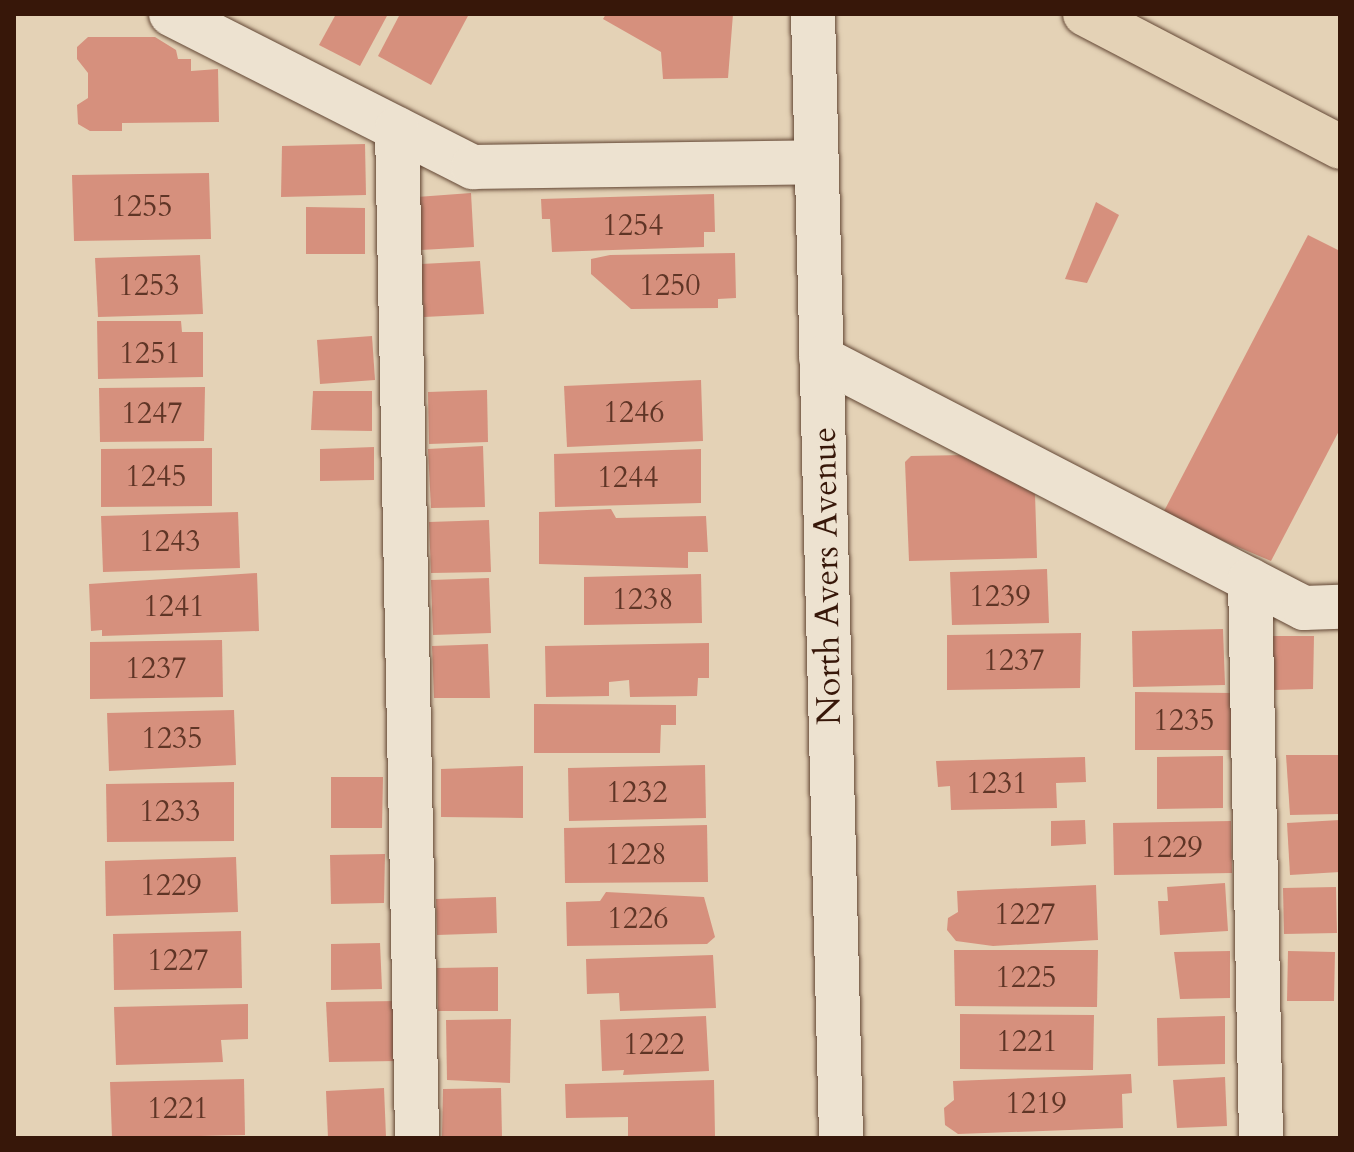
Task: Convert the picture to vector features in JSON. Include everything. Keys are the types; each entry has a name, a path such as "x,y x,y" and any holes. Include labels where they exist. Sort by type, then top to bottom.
{"main road":[{"path":"1085,14 1340,147"}],"street":[{"path":"171,14 473,167 816,162"},
{"name":"North Avers Avenue","path":"813,14 841,1138"},
{"path":"397,129 417,1138"},
{"path":"821,358 1304,608 1340,607"},
{"path":"1250,580 1261,1138"}],"building":[{"path":"336,14 388,14 360,66 319,45"},
{"path":"400,14 469,14 431,85 378,56"},
{"path":"606,14 733,14 728,78 663,79 661,52 603,19"},
{"path":"88,37 155,37 176,50 178,59 191,59 191,71 218,69 219,122 122,123 122,131 90,131 78,124 77,105 88,98 88,73 77,59 77,47"},
{"path":"365,144 366,195 281,197 282,146"},
{"path":"209,173 211,239 74,241 72,175"},
{"path":"471,193 474,247 421,250 417,197"},
{"path":"714,194 715,232 704,232 704,247 552,252 550,219 542,219 541,199"},
{"path":"1096,202 1119,215 1087,283 1065,279"},
{"path":"306,207 365,208 365,254 306,254"},
{"path":"1308,235 1340,251 1340,429 1271,561 1162,515"},
{"path":"735,253 736,298 718,299 718,308 631,309 591,274 591,259 610,255"},
{"path":"200,255 203,314 98,317 95,258"},
{"path":"480,261 484,314 424,317 421,264"},
{"path":"97,321 181,321 182,332 203,332 203,377 98,379"},
{"path":"372,336 375,380 320,384 317,340"},
{"path":"701,380 703,441 567,447 564,386"},
{"path":"205,387 204,441 100,442 99,388"},
{"path":"487,390 488,442 429,444 428,392"},
{"path":"313,391 372,391 372,431 311,430"},
{"path":"483,446 485,507 431,508 428,449"},
{"path":"374,447 374,480 320,481 320,449"},
{"path":"212,448 212,506 101,507 101,449"},
{"path":"701,449 701,503 555,507 554,454"},
{"path":"965,455 1035,494 1037,558 909,561 905,462 911,456"},
{"path":"611,509 616,518 706,516 708,552 688,552 688,568 539,564 539,512"},
{"path":"238,512 240,568 103,572 101,516"},
{"path":"489,520 491,572 431,573 429,522"},
{"path":"1047,569 1049,623 952,625 950,572"},
{"path":"257,573 259,631 102,636 102,630 91,631 89,584"},
{"path":"701,574 702,623 584,625 584,577"},
{"path":"489,578 491,633 433,635 431,580"},
{"path":"1223,629 1225,685 1133,687 1132,631"},
{"path":"1081,633 1080,688 947,690 947,635"},
{"path":"1273,636 1314,636 1313,689 1274,690"},
{"path":"222,640 223,697 90,699 90,642"},
{"path":"709,643 709,678 698,678 697,696 630,697 629,680 609,682 609,696 546,697 545,646"},
{"path":"488,644 490,698 434,698 432,646"},
{"path":"1135,692 1233,693 1233,750 1135,750"},
{"path":"534,704 676,705 676,725 661,725 660,753 534,753"},
{"path":"234,710 236,765 109,771 107,713"},
{"path":"1286,755 1340,755 1340,814 1290,815"},
{"path":"1223,756 1223,808 1157,809 1157,757"},
{"path":"1085,757 1086,782 1056,783 1057,808 951,810 950,786 938,787 936,761"},
{"path":"705,765 706,818 569,821 568,768"},
{"path":"523,766 523,818 441,817 441,769"},
{"path":"331,777 383,777 382,828 331,828"},
{"path":"234,782 234,841 107,842 106,784"},
{"path":"1085,820 1086,844 1051,846 1051,821"},
{"path":"1340,820 1340,872 1290,875 1287,823"},
{"path":"1231,821 1232,873 1114,875 1113,823"},
{"path":"707,825 708,882 565,883 564,828"},
{"path":"385,854 384,903 331,904 330,855"},
{"path":"236,857 238,912 106,916 105,861"},
{"path":"1225,883 1228,931 1160,935 1158,901 1168,901 1167,887"},
{"path":"1096,885 1098,940 993,946 956,941 947,930 948,918 958,912 957,891"},
{"path":"1336,887 1337,933 1284,934 1283,888"},
{"path":"606,892 704,897 715,937 707,944 567,946 566,902 600,901"},
{"path":"496,897 497,933 437,935 436,899"},
{"path":"241,931 242,988 114,990 113,934"},
{"path":"380,943 382,989 331,990 331,944"},
{"path":"954,950 1098,950 1097,1007 955,1006"},
{"path":"1230,951 1230,998 1180,999 1174,952"},
{"path":"1288,951 1335,952 1334,1001 1287,1001"},
{"path":"713,955 716,1008 620,1011 619,993 587,994 586,959"},
{"path":"498,967 498,1011 438,1011 437,968"},
{"path":"397,1001 397,1061 329,1062 326,1002"},
{"path":"248,1004 248,1039 221,1040 223,1062 116,1065 114,1007"},
{"path":"960,1014 1094,1015 1093,1070 960,1069"},
{"path":"706,1016 709,1071 623,1075 624,1070 602,1071 600,1020"},
{"path":"1225,1016 1225,1064 1158,1066 1157,1018"},
{"path":"511,1019 510,1083 447,1080 446,1020"},
{"path":"1131,1074 1132,1093 1122,1094 1123,1128 958,1134 945,1125 944,1108 954,1100 953,1081"},
{"path":"1225,1077 1227,1126 1177,1128 1173,1080"},
{"path":"244,1079 245,1135 112,1138 110,1082"},
{"path":"714,1080 715,1136 628,1138 628,1117 566,1118 565,1084"},
{"path":"384,1088 386,1137 328,1138 326,1091"},
{"path":"501,1088 502,1137 442,1138 443,1089"}]}
